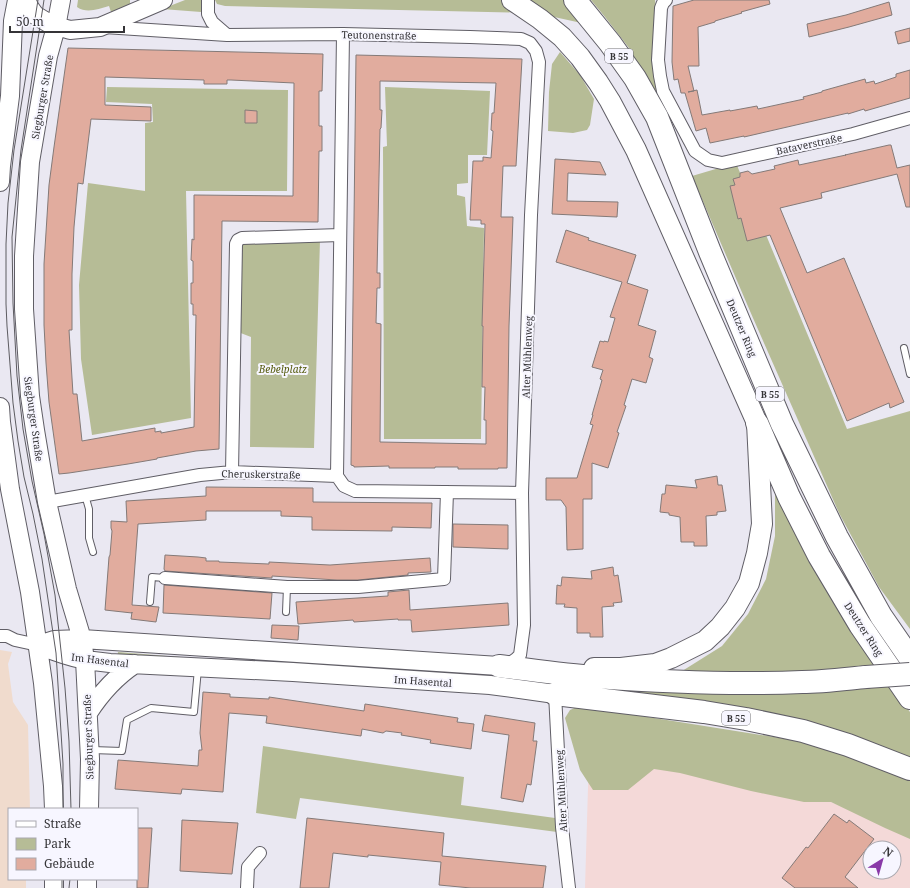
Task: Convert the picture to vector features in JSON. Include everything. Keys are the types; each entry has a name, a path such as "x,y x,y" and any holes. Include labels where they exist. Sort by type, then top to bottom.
{"highway":[{"name":"Deutzer Ring","path":"575,0 610,43 635,78 657,116 710,252 782,424 837,537 881,616 910,658"},
{"name":"Deutzer Ring","path":"757,423 789,497 819,556 860,625 910,698"},
{"name":"B 55","path":"503,666 594,677 656,681 752,684 804,682 910,674"},
{"name":"B 55","path":"555,694 704,712 746,719 803,731 848,745 910,768"}],"main road":[{"path":"0,182 10,96 13,21 17,0"},
{"path":"26,0 35,15 50,24 63,28"},
{"name":"Siegburger Straße","path":"61,0 63,28 48,56 30,162 24,256 24,310 30,396 47,502 67,589 89,660 89,808"},
{"path":"100,27 163,0"},
{"name":"Deutzer Ring","path":"512,0 540,19 562,37 580,57 610,101 636,150 757,423"},
{"name":"Teutonenstraße","path":"63,28 100,27"},
{"path":"0,407 10,489 30,592 44,682 54,808"},
{"name":"B 55","path":"503,666 572,669 621,668 655,664 705,641 735,608 749,583 757,554 762,524 757,423"},
{"name":"Im Hasental","path":"38,645 54,640 82,639 503,666"},
{"name":"Im Hasental","path":"38,645 62,654 89,660 478,684 555,694"},
{"path":"88,713 106,688 135,664"}],"street":[{"path":"208,0 208,14 212,22 227,35"},
{"name":"Bataverstraße","path":"666,0 661,8 658,60 663,91 695,151 708,160 722,163 853,134 910,118"},
{"name":"Teutonenstraße","path":"100,27 227,35 343,34 470,37 521,39 530,43"},
{"path":"343,34 337,476 344,486 355,491 522,493"},
{"name":"Alter Mühlenweg","path":"503,666 520,655 524,625 522,493 531,215 539,62 536,51 530,43"},
{"path":"232,472 236,244 238,240 242,238 340,235"},
{"name":"Cheruskerstraße","path":"47,502 200,475 232,472 337,476"},
{"path":"165,578 287,587 358,587 444,579 447,492"},
{"path":"0,636 7,636 15,640 38,645"},
{"name":"Alter Mühlenweg","path":"555,694 562,827 569,888"},
{"path":"247,888 248,867 260,853"}],"lane":[{"path":"904,348 910,374"},
{"path":"85,496 89,509 89,538 93,552"},
{"path":"150,602 152,577 165,578"},
{"path":"286,612 287,587"},
{"path":"90,750 122,751 126,720 151,708 194,712 198,667"}],"shaded area":[{"path":"0,650 12,652 8,664 13,702 28,725 30,808 8,808 8,880 26,880 26,888 0,888"},
{"path":"589,754 831,802 910,834 910,888 585,888"}],"green space":[{"path":"78,0 130,0 130,4 111,12 109,6 89,11 77,7"},
{"path":"185,0 201,0 201,12 162,9"},
{"path":"215,0 565,0 586,24 536,13 225,6 217,4"},
{"path":"591,0 655,0 656,82 660,99 666,109 664,110 629,48"},
{"path":"560,52 580,75 594,99 590,125 587,130 573,133 548,131 549,92 552,64"},
{"path":"107,87 288,90 287,191 186,191 191,418 92,435 81,359 79,285 88,183 145,191 145,123 153,122 152,104 106,102"},
{"path":"385,87 490,91 487,155 468,155 468,183 457,184 457,195 465,197 467,226 484,228 481,439 384,439 383,147 387,146"},
{"path":"736,163 847,429 910,411 910,629 879,587 839,513 692,176"},
{"name":"Bebelplatz","path":"320,240 314,448 250,447 251,337 238,332 240,247 244,242"},
{"path":"775,487 839,611 875,667 785,672 679,673 722,646 748,614 766,579 775,536"},
{"path":"118,652 193,658 308,662 486,673 486,680 117,658"},
{"path":"496,674 890,684 910,712 910,763 496,679"},
{"path":"579,706 841,749 910,773 910,839 831,802 804,802 751,791 680,773 654,769 628,790 593,790 580,770 565,718 570,710"},
{"path":"263,746 464,777 461,805 555,818 557,832 300,798 296,819 256,813"}],"building":[{"path":"694,0 769,0 770,4 741,12 742,13 698,27 699,66 688,66 694,91 697,90 702,115 757,106 758,109 804,99 803,97 865,79 866,83 874,81 875,84 896,77 896,74 910,70 910,98 865,111 864,109 848,114 744,137 710,143 706,128 696,131 685,93 681,93 678,79 674,80 672,62 673,6"},
{"path":"889,2 892,15 809,37 807,24 846,15"},
{"path":"910,28 910,41 898,44 895,32"},
{"path":"68,48 323,54 322,91 319,91 319,126 322,126 322,151 319,151 318,222 222,221 219,449 196,451 128,464 59,474 49,402 46,363 44,325 44,264 49,185","holes":["105,77 204,80 204,84 227,84 227,80 294,83 293,196 194,195 194,240 192,239 191,260 193,261 191,304 193,304 193,315 196,315 194,427 161,433 161,431 155,432 155,428 82,441 77,394 73,394 69,330 72,330 72,274 78,183 83,184 91,119 151,121 151,107 105,105"]},
{"path":"356,55 522,59 516,166 503,166 501,217 513,217 509,326 507,468 389,468 389,466 354,467 351,465","holes":["380,81 496,83 494,113 492,113 491,130 493,131 491,158 483,157 483,161 473,161 470,220 481,220 481,224 485,224 482,387 485,387 484,420 486,420 486,444 380,442 381,324 376,323 377,288 380,288 380,273 377,273 380,129 382,110 380,110"]},
{"path":"245,110 257,111 257,123 245,123"},
{"path":"891,145 897,168 910,165 910,207 906,207 897,174 821,193 822,198 780,208 807,273 844,258 904,402 890,408 889,403 847,421 770,235 747,241 741,218 738,219 730,186 735,185 733,179 740,177 740,173 748,171 752,174 775,169 774,166 798,160 799,165"},
{"path":"555,159 600,162 606,175 568,173 567,201 618,202 617,217 552,214"},
{"path":"566,230 589,238 588,240 636,255 627,283 648,290 638,325 656,331 649,357 653,359 646,383 632,379 624,405 626,406 617,432 619,433 608,468 592,463 592,499 583,499 583,549 567,550 566,507 561,500 546,500 546,478 577,478 593,425 590,424 602,380 600,379 603,370 592,367 600,341 608,342 615,318 610,317 622,282 556,262"},
{"path":"717,476 718,485 722,485 726,511 717,512 717,515 706,516 707,546 694,546 694,542 681,542 680,517 669,515 669,513 660,512 662,494 665,494 666,485 697,488 695,480"},
{"path":"206,487 313,488 313,502 432,503 431,528 392,527 392,531 312,530 312,517 281,516 281,511 206,511 206,520 138,524 132,605 159,607 156,622 131,619 132,613 105,610 112,531 111,521 127,522 126,501 206,496"},
{"path":"453,524 508,525 508,549 453,547"},
{"path":"165,555 206,558 206,561 219,562 269,564 269,562 330,565 430,558 431,572 408,573 408,575 358,580 272,576 272,578 165,571"},
{"path":"613,567 614,576 618,575 622,602 613,603 614,606 602,607 603,637 590,637 590,633 577,633 577,608 564,607 565,604 556,604 557,585 561,586 562,577 592,579 591,571"},
{"path":"164,585 272,593 270,619 163,613"},
{"path":"409,590 410,610 508,603 509,625 412,632 411,620 398,619 354,622 353,620 298,624 296,602 388,596 388,592"},
{"path":"272,625 299,626 298,640 271,638"},
{"path":"203,692 230,694 230,697 269,699 269,697 364,711 365,704 458,718 457,722 474,724 471,749 430,743 431,740 401,735 402,733 386,731 383,733 362,729 361,736 266,723 267,716 229,713 223,792 182,789 181,794 115,789 118,760 198,766 199,750 202,750 200,733"},
{"path":"485,715 535,723 533,741 537,741 531,785 527,784 523,802 501,798 509,735 482,731"},
{"path":"834,814 847,823 849,820 874,839 862,840 862,855 845,877 858,888 795,888 782,878 806,847 808,848"},
{"path":"307,818 444,833 442,856 546,866 543,888 471,888 439,885 441,862 333,853 329,888 300,888"},
{"path":"182,820 238,823 232,874 180,871"},
{"path":"138,828 152,828 148,888 137,888"}],"tram line":[{"path":"38,0 14,150 8,203 6,304 13,403 18,441 24,477 42,559 56,653 63,764 63,808"},
{"path":"44,0 21,150 12,237 13,303 17,376 23,429 55,595 69,741 71,808"},
{"path":"62,880 62,888"},
{"path":"69,888 70,880"}]}
